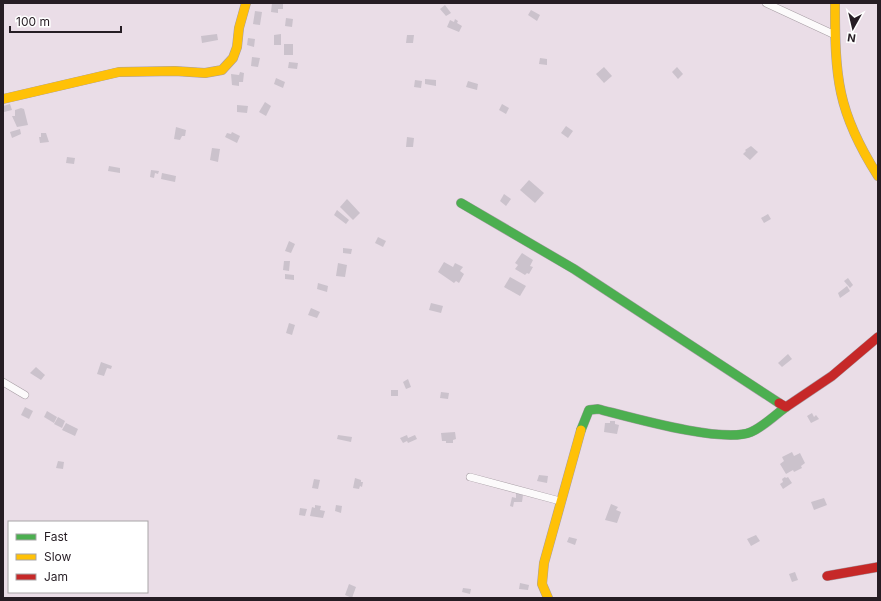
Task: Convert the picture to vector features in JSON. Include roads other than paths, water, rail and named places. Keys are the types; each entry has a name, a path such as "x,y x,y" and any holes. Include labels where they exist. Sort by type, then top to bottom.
{"street":[{"path":"3,99 119,72 175,71 205,73 222,70 233,58 238,47 240,28 246,3"},
{"path":"766,3 835,34"},
{"path":"834,3 838,77 842,100 854,134 878,176"},
{"path":"461,203 574,269 786,407"},
{"path":"548,598 543,590 542,573 547,549 584,422 587,413 591,409 712,434 737,436 752,432 832,376 878,337"},
{"path":"3,382 25,395"},
{"path":"470,477 560,501"},
{"path":"827,576 878,567"}]}
